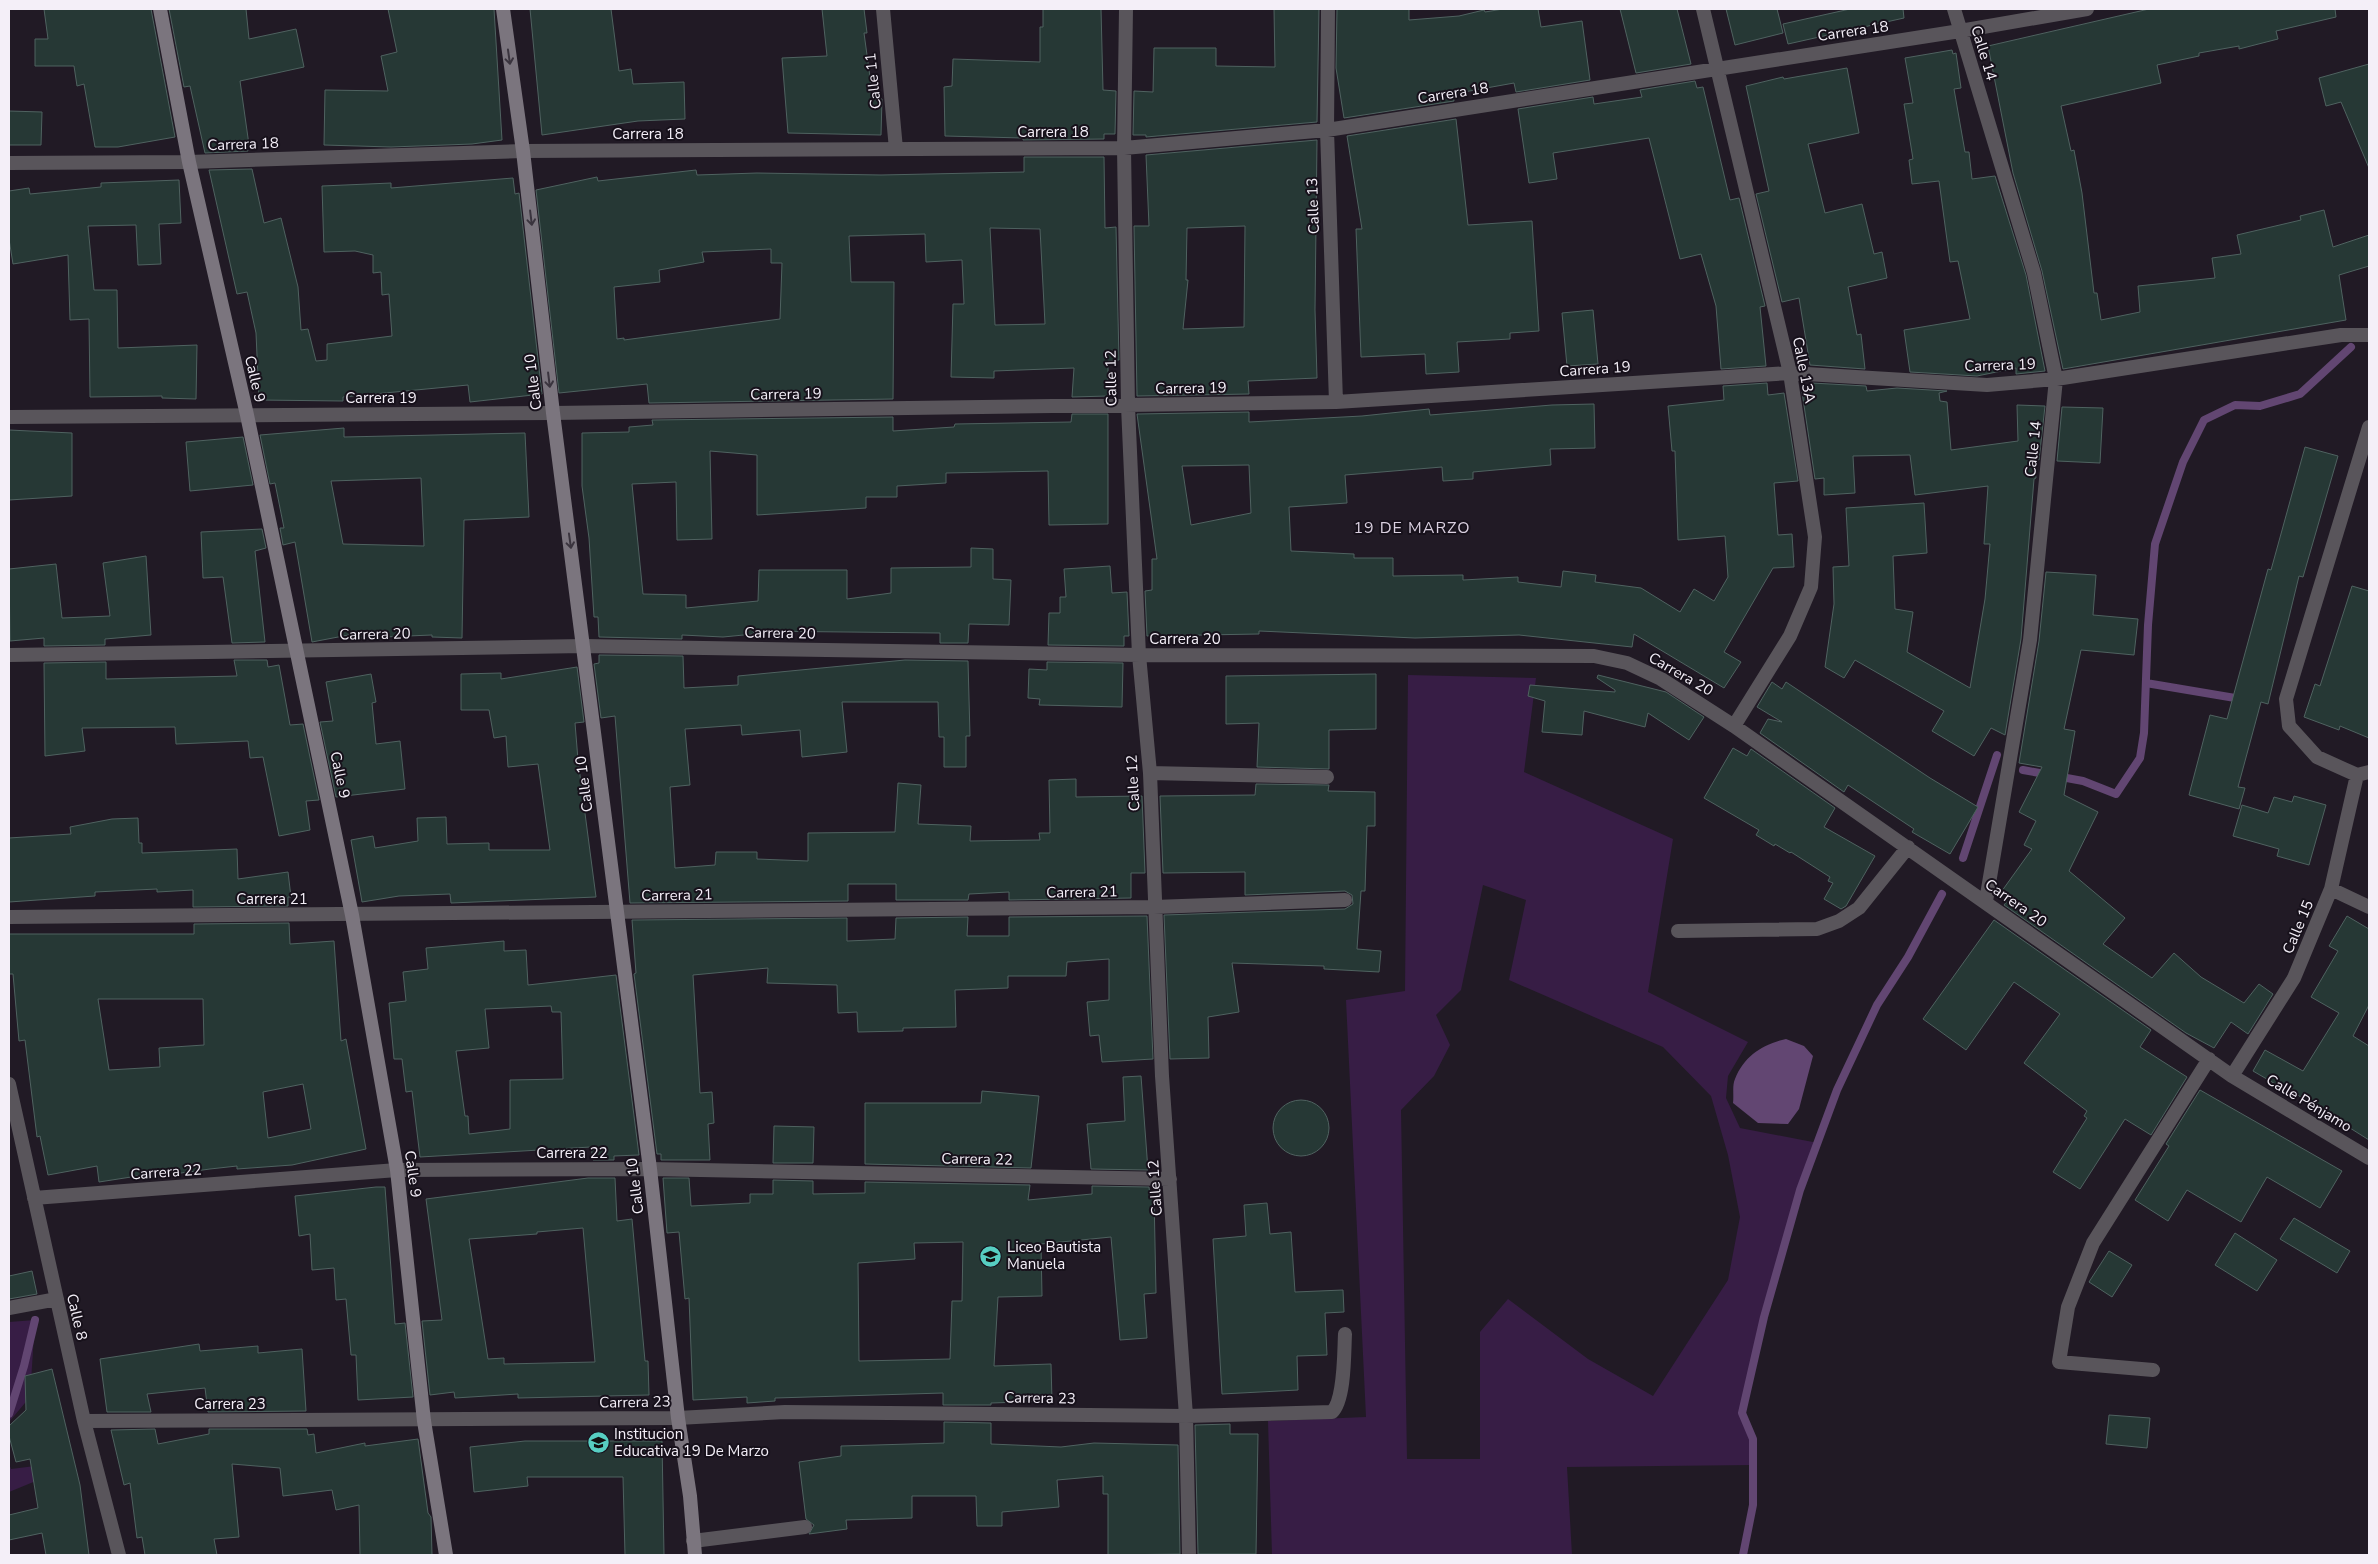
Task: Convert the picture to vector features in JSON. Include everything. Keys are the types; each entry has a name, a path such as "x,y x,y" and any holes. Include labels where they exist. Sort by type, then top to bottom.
{"main road":[{"name":"Calle 9","path":"160,9 189,162 247,415 352,914 397,1170 424,1420 446,1555"},
{"name":"Calle 10","path":"502,9 523,151 553,413 650,1170 678,1418 690,1496 695,1555"}],"street":[{"name":"Calle 11","path":"882,9 896,149"},
{"name":"Calle 12","path":"1126,9 1124,148 1128,406 1139,655 1150,773 1154,907 1186,1416 1189,1555"},
{"name":"Calle 13","path":"1328,9 1327,130 1336,402"},
{"name":"Calle 13A","path":"1703,9 1790,373 1815,537 1811,587 1790,636 1734,726"},
{"name":"Calle 14","path":"1954,9 2034,273 2056,379 2030,640 1986,902"},
{"name":"Carrera 18","path":"9,163 189,162 523,151 1124,148 1327,130 1717,67 1960,31 2087,9"},
{"name":"Carrera 19","path":"9,417 553,413 1336,402 1790,373 1988,385 2056,379 2341,334 2369,334"},
{"path":"2363,774 2317,757 2289,726 2286,699 2369,427"},
{"name":"Carrera 20","path":"9,655 584,646 1139,655 1594,656 1627,663 1661,679 1734,726 2232,1076"},
{"path":"1150,773 1327,777"},
{"name":"Calle 15","path":"2232,1076 2294,978 2331,889 2363,774"},
{"path":"1678,931 1817,929 1839,921 1859,908 1908,847"},
{"path":"2331,889 2369,907"},
{"name":"Carrera 21","path":"9,917 1154,907 1346,900"},
{"path":"2154,1370 2060,1362 2068,1307 2093,1243 2208,1059"},
{"name":"Calle Pénjamo","path":"2232,1076 2369,1158"},
{"name":"Calle 8","path":"9,1084 84,1421 119,1555"},
{"name":"Carrera 22","path":"34,1198 397,1170 650,1170 1170,1179"},
{"path":"9,1308 57,1298"},
{"name":"Carrera 23","path":"84,1421 678,1418 785,1412 1186,1416 1332,1412 1339,1397 1345,1334"},
{"path":"694,1541 805,1527"}],"shaded area":[{"path":"1408,675 1536,678 1524,772 1673,839 1648,992 1748,1042 1728,1076 1726,1098 1740,1128 1818,1143 1800,1190 1764,1316 1742,1412 1753,1439 1753,1465 1567,1467 1572,1555 1272,1555 1268,1421 1366,1417 1346,1000 1405,991","holes":["1483,885 1526,900 1509,980 1663,1047 1711,1096 1728,1155 1740,1217 1728,1280 1653,1396 1588,1359 1508,1299 1480,1332 1480,1459 1407,1459 1401,1110 1434,1076 1450,1045 1436,1015 1461,990"]},
{"path":"1786,1039 1804,1046 1813,1056 1799,1109 1788,1124 1758,1123 1733,1103 1734,1081 1744,1064 1755,1052 1770,1044"},
{"path":"35,1320 30,1397 9,1422 9,1322"},
{"path":"9,1464 11,1469 43,1465 48,1476 9,1492"}],"building":[{"path":"44,9 151,9 175,137 118,147 95,147 84,84 77,86 74,66 35,66 35,39 48,39"},
{"path":"169,9 246,9 249,39 296,29 304,67 240,81 249,145 246,146 248,151 205,153 190,86 184,87"},
{"path":"388,9 494,9 502,140 472,144 391,147 324,145 325,90 388,91 381,56 397,52"},
{"path":"530,9 611,9 619,71 631,69 633,84 684,82 685,119 638,121 542,135"},
{"path":"822,9 864,9 867,33 864,33 873,99 882,99 881,135 788,133 782,58 827,56"},
{"path":"1043,9 1101,9 1103,90 1116,91 1115,134 1104,134 1104,139 1023,140 1023,138 945,136 944,87 952,86 953,59 1040,62 1040,27 1043,27"},
{"path":"1274,9 1319,9 1317,122 1146,137 1146,135 1133,135 1134,91 1153,92 1154,48 1216,48 1216,66 1275,67"},
{"path":"1337,9 1409,9 1409,20 1459,16 1484,10 1485,12 1503,9 1538,9 1541,27 1582,21 1590,80 1516,92 1514,83 1453,94 1454,101 1344,118 1336,68"},
{"path":"1620,9 1677,9 1691,64 1636,73"},
{"path":"1726,9 1777,9 1783,33 1735,45"},
{"path":"1850,9 1903,9 1904,18 1788,44 1783,24"},
{"path":"2149,9 2335,9 2336,17 2276,31 2278,39 2239,49 2239,46 2199,53 2199,56 2157,65 2161,83 2061,106 2071,151 2074,150 2082,193 2094,293 2097,293 2101,320 2140,312 2138,286 2215,278 2212,258 2241,254 2237,235 2301,220 2300,216 2324,210 2333,247 2369,235 2369,266 2339,275 2346,320 2063,369 2042,271 2013,173 1988,46"},
{"path":"1952,50 1953,54 1956,53 1961,88 1954,89 1965,152 1969,152 1972,179 1995,176 2026,275 2045,371 2016,374 2016,368 1977,376 1910,372 1904,330 1970,319 1958,261 1950,262 1939,181 1912,184 1909,160 1913,159 1904,104 1913,103 1905,58"},
{"path":"2369,64 2369,168 2341,102 2326,106 2319,78"},
{"path":"1847,68 1859,133 1808,144 1825,213 1862,204 1874,254 1882,252 1887,278 1848,287 1857,335 1861,334 1865,369 1810,365 1799,298 1782,302 1756,194 1769,191 1746,86 1783,77 1784,79"},
{"path":"1695,81 1697,88 1703,87 1730,200 1739,198 1765,306 1760,307 1766,366 1721,369 1716,306 1701,254 1680,259 1649,138 1553,153 1557,179 1529,183 1518,109 1593,97 1594,104 1642,97 1640,90"},
{"path":"9,111 42,112 41,145 9,145"},
{"path":"1456,119 1468,225 1532,221 1539,331 1510,333 1510,339 1457,342 1459,372 1426,374 1425,354 1361,357 1356,229 1362,229 1347,136"},
{"path":"1317,140 1315,310 1317,378 1248,381 1249,394 1137,396 1134,226 1149,226 1146,155","holes":["1245,226 1244,327 1183,329 1188,280 1186,280 1187,228"]},
{"path":"1024,157 1104,157 1105,228 1116,227 1119,360 1108,361 1108,396 1072,397 1074,368 994,371 994,378 951,377 953,304 964,304 962,260 926,262 925,234 849,236 851,282 894,282 893,399 649,403 647,384 559,393 536,190 597,177 598,181 696,170 697,175 757,173 881,175 1024,172","holes":["990,228 1040,229 1045,324 995,325","771,249 771,263 782,263 780,319 624,340 624,338 617,339 614,287 660,282 659,270 704,262 702,252"]},
{"path":"252,169 264,223 281,218 298,287 301,330 308,329 316,361 327,360 327,344 392,336 389,294 382,295 381,272 373,273 373,255 355,251 324,252 322,186 391,183 391,188 513,178 515,194 519,193 542,394 470,402 468,385 343,397 343,401 259,400 256,333 247,292 237,294 209,170"},
{"path":"179,180 181,223 159,224 161,264 138,265 136,225 88,226 94,290 117,290 118,348 197,345 196,399 162,398 162,396 90,397 89,319 70,320 68,255 13,264 9,239 9,191 29,188 30,194 101,187 101,183"},
{"path":"1593,310 1598,364 1567,366 1562,313"},
{"path":"1767,383 1768,395 1784,393 1798,481 1774,483 1778,535 1792,534 1794,567 1773,568 1724,652 1741,662 1724,688 1634,634 1632,647 1519,635 1415,638 1259,631 1259,634 1147,636 1145,591 1152,590 1152,559 1157,559 1137,414 1249,412 1249,422 1362,416 1429,409 1430,415 1552,405 1594,404 1595,448 1550,449 1551,465 1473,472 1473,479 1443,481 1442,467 1345,475 1347,503 1289,507 1291,551 1354,554 1354,558 1393,558 1393,576 1463,575 1463,580 1518,577 1518,582 1561,587 1563,571 1596,575 1595,582 1641,588 1680,612 1694,589 1714,601 1728,577 1725,536 1678,540 1675,451 1672,451 1668,406 1724,400 1723,386","holes":["1249,465 1251,513 1191,525 1182,466"]},
{"path":"1812,383 1866,386 1867,391 1897,388 1947,391 1939,393 1940,401 1947,402 1951,450 2018,441 2017,405 2045,406 2039,460 2034,460 2036,478 2034,479 2021,639 2005,735 1991,728 1974,756 1932,731 1944,711 1855,660 1844,678 1825,667 1834,604 1833,567 1849,566 1846,508 1924,503 1927,553 1893,556 1895,609 1913,612 1907,652 1970,688 1985,599 1990,544 1984,544 1988,486 1915,495 1910,455 1853,456 1855,493 1824,495 1824,478 1815,479 1802,392 1813,390"},
{"path":"2062,407 2103,408 2100,463 2057,461"},
{"path":"1072,414 1108,414 1108,524 1049,525 1048,471 946,473 946,483 897,486 897,497 866,497 866,508 757,515 757,455 710,451 712,539 677,540 676,482 632,484 643,594 686,595 686,608 758,601 759,570 847,570 847,599 891,593 891,568 971,567 971,548 993,549 993,579 1011,580 1009,625 969,624 968,643 940,643 940,633 753,631 754,634 723,637 682,635 682,639 599,637 598,617 594,617 589,538 582,486 582,433 629,432 629,427 653,425 652,420 893,417 893,431 954,427 955,424 1071,422"},
{"path":"344,428 344,437 525,433 529,517 464,520 462,638 432,637 432,635 360,638 359,633 312,642 295,542 283,545 280,528 284,528 275,483 270,484 260,435","holes":["421,478 424,546 343,544 331,481"]},
{"path":"9,430 72,433 72,496 9,500"},
{"path":"243,437 253,485 190,491 186,442"},
{"path":"2305,447 2338,456 2303,577 2299,576 2268,704 2261,702 2238,787 2245,788 2239,809 2189,795 2210,715 2227,719 2268,569 2271,570"},
{"path":"262,529 266,548 255,551 265,642 232,643 223,577 203,578 201,532"},
{"path":"146,556 151,635 105,639 105,645 44,646 44,638 10,641 9,569 56,564 62,618 110,616 103,563"},
{"path":"1110,566 1112,593 1127,592 1129,636 1124,636 1124,646 1048,645 1049,613 1060,613 1060,597 1066,597 1064,569"},
{"path":"2046,572 2096,575 2093,615 2138,619 2134,655 2081,650 2064,729 2075,731 2064,795 2098,812 2069,871 2125,918 2103,944 2152,978 2174,953 2201,977 2244,1003 2259,984 2273,994 2248,1034 2231,1022 2214,1048 2186,1033 2004,905 2007,901 1999,895 2032,849 2024,845 2036,821 2019,812 2042,767 2019,763 2039,641"},
{"path":"2352,586 2369,591 2369,738 2340,726 2339,730 2304,717 2315,684 2320,686"},
{"path":"599,655 683,656 684,688 738,685 738,676 905,660 968,661 970,736 966,736 966,767 944,767 944,737 939,737 938,702 842,702 847,752 802,757 800,730 742,735 741,725 685,729 690,785 670,787 675,868 715,865 716,852 757,852 757,859 808,861 808,833 895,832 898,783 921,785 918,824 971,826 970,841 1040,840 1039,833 1050,833 1049,780 1076,779 1076,797 1142,796 1145,873 1131,873 1131,898 1009,900 1009,892 969,894 968,900 896,900 896,884 848,884 848,901 630,903 615,716 601,718 594,664 599,663"},
{"path":"234,660 267,660 268,667 279,665 290,725 303,724 319,800 306,801 310,830 279,836 263,757 250,758 248,741 176,744 175,727 82,728 85,751 45,756 44,663 106,662 106,679 237,676"},
{"path":"1047,662 1123,663 1122,707 1039,705 1040,699 1028,698 1029,669 1047,670"},
{"path":"577,667 584,722 575,723 578,760 596,897 451,903 450,894 399,896 362,902 351,840 373,836 375,848 418,841 417,818 446,817 447,844 489,843 489,850 550,850 538,764 508,767 506,736 494,738 489,710 461,710 461,674 501,673 501,679"},
{"path":"371,674 376,702 372,703 376,744 400,741 405,789 336,797 320,722 333,721 326,682"},
{"path":"1376,674 1376,729 1329,730 1329,769 1257,767 1259,723 1226,724 1226,676"},
{"path":"1598,675 1666,692 1704,717 1689,740 1648,713 1645,727 1584,711 1582,735 1542,732 1545,701 1528,696 1530,685 1615,692 1615,690 1597,678"},
{"path":"1772,682 1782,689 1786,682 1930,778 1978,807 1950,854 1912,832 1914,829 1848,785 1844,792 1760,733 1768,719 1782,722 1757,707"},
{"path":"1733,748 1747,756 1751,749 1835,808 1824,827 1875,856 1846,906 1841,909 1824,899 1833,883 1828,881 1830,877 1791,852 1775,844 1774,846 1756,835 1759,830 1704,798"},
{"path":"1256,784 1329,785 1328,791 1375,792 1375,826 1367,826 1365,891 1361,891 1357,949 1381,951 1379,972 1324,969 1324,966 1232,963 1239,1012 1208,1017 1209,1058 1170,1059 1164,915 1345,909 1353,904 1352,895 1345,891 1245,895 1245,872 1163,873 1160,796 1255,795"},
{"path":"2294,796 2326,805 2309,865 2277,856 2279,849 2233,836 2242,805 2268,813 2274,797 2292,802"},
{"path":"138,818 139,843 142,843 142,853 237,849 238,879 288,872 291,897 288,897 288,906 193,907 193,890 157,892 157,889 95,892 95,896 9,902 9,838 71,834 70,827 112,819"},
{"path":"1147,916 1153,1059 1102,1062 1099,1035 1090,1036 1087,1002 1109,1000 1109,959 1067,962 1066,976 1008,976 1008,988 955,990 956,1027 903,1028 903,1031 858,1032 857,1012 838,1013 837,985 767,983 768,968 693,975 700,1093 712,1092 714,1123 708,1124 710,1160 661,1160 661,1154 657,1154 634,974 636,973 632,920 847,918 847,941 895,939 896,918 968,917 967,936 1009,936 1009,917"},
{"path":"2347,916 2369,929 2369,1005 2353,1036 2369,1046 2369,1140 2285,1087 2284,1089 2253,1071 2265,1050 2303,1071 2339,1013 2311,997 2338,951 2329,946"},
{"path":"1994,920 2151,1030 2140,1047 2187,1077 2151,1135 2125,1119 2080,1189 2053,1172 2087,1118 2084,1116 2087,1111 2024,1063 2060,1014 2014,982 1966,1050 1923,1019"},
{"path":"289,923 290,944 334,941 341,1041 346,1039 366,1149 292,1165 237,1169 237,1166 145,1178 144,1175 99,1182 97,1166 48,1175 40,1136 37,1137 25,1040 19,1041 13,974 9,974 9,934 194,934 194,924","holes":["98,999 203,999 204,1045 159,1048 160,1067 109,1070","303,1084 311,1129 268,1138 263,1092"]},
{"path":"504,941 504,951 526,950 528,985 616,975 639,1155 614,1156 614,1160 593,1160 591,1147 420,1157 412,1091 406,1092 402,1059 394,1059 389,1003 406,1001 403,972 428,969 426,948","holes":["551,1006 552,1012 561,1012 563,1079 510,1080 510,1129 469,1134 468,1116 465,1116 456,1051 489,1048 485,1009"]},
{"path":"1141,1076 1148,1170 1091,1169 1087,1124 1125,1121 1123,1077"},
{"path":"2200,1090 2342,1171 2320,1208 2267,1177 2241,1222 2187,1190 2168,1221 2135,1200 2169,1146 2166,1144"},
{"path":"982,1091 1039,1096 1031,1168 865,1164 865,1103 981,1103"},
{"path":"1301,1100 1312,1102 1321,1108 1327,1117 1329,1128 1327,1139 1321,1148 1312,1154 1301,1156 1290,1154 1281,1148 1275,1139 1273,1128 1275,1117 1281,1108 1290,1102"},
{"path":"774,1126 814,1127 813,1163 773,1163"},
{"path":"588,1178 615,1178 617,1221 632,1219 645,1361 648,1361 649,1395 518,1398 518,1394 455,1398 454,1392 430,1395 422,1321 442,1320 426,1199","holes":["583,1228 595,1362 504,1364 504,1358 488,1359 469,1239 537,1234 537,1232"]},
{"path":"663,1178 689,1178 691,1206 750,1203 750,1194 773,1194 773,1180 813,1181 813,1194 865,1193 865,1182 1030,1185 1028,1200 1092,1194 1092,1186 1149,1187 1150,1196 1154,1195 1156,1293 1144,1294 1147,1338 1120,1340 1111,1237 1041,1244 1042,1296 998,1297 994,1366 1051,1364 1052,1401 991,1403 991,1405 943,1405 943,1393 775,1398 775,1401 747,1403 747,1397 693,1400 689,1298 685,1299 679,1232 667,1233","holes":["963,1242 962,1301 952,1301 950,1359 859,1361 858,1263 915,1259 914,1243"]},
{"path":"385,1187 395,1324 405,1323 413,1397 358,1400 356,1355 351,1355 346,1299 336,1300 334,1268 312,1270 310,1234 299,1236 295,1196"},
{"path":"1267,1203 1270,1234 1291,1232 1295,1292 1343,1290 1344,1312 1325,1313 1327,1355 1297,1356 1298,1390 1222,1394 1213,1239 1246,1236 1244,1205"},
{"path":"2294,1218 2350,1251 2337,1273 2280,1239"},
{"path":"2235,1233 2277,1260 2257,1291 2215,1265"},
{"path":"2109,1251 2132,1265 2112,1297 2089,1282"},
{"path":"32,1271 37,1294 9,1299 9,1276"},
{"path":"199,1344 200,1351 258,1346 258,1353 302,1349 306,1411 208,1412 205,1388 147,1394 151,1412 107,1412 100,1359"},
{"path":"52,1369 80,1485 89,1555 46,1555 42,1533 9,1540 9,1515 38,1508 30,1459 16,1462 9,1436 9,1426 26,1410 25,1376"},
{"path":"2109,1415 2150,1418 2147,1448 2106,1444"},
{"path":"944,1422 991,1423 991,1444 1061,1447 1094,1443 1178,1445 1180,1554 1108,1555 1108,1494 1103,1494 1103,1476 1057,1480 1059,1507 1002,1512 1002,1526 977,1526 976,1496 912,1496 912,1518 846,1520 847,1529 809,1534 814,1525 806,1519 799,1462 841,1456 841,1446 944,1443"},
{"path":"1230,1424 1230,1434 1258,1434 1256,1554 1198,1554 1195,1425"},
{"path":"155,1429 158,1444 209,1434 209,1429 307,1429 308,1435 314,1434 316,1453 365,1443 365,1446 418,1439 428,1513 431,1517 432,1555 360,1555 359,1505 336,1510 332,1490 283,1496 280,1468 232,1464 239,1537 214,1539 217,1555 145,1555 142,1537 137,1538 130,1483 124,1485 111,1430"},
{"path":"525,1441 662,1441 664,1555 625,1555 623,1477 527,1477 528,1486 474,1492 470,1447"}],"waterway":[{"path":"2023,770 2083,781 2116,794 2140,758 2144,733 2148,625 2155,544 2183,462 2204,420 2235,405 2260,406 2300,394 2351,347"},
{"path":"2146,683 2241,699"},
{"path":"1963,858 1997,755"},
{"path":"1743,1555 1753,1505 1753,1439 1742,1413 1764,1317 1800,1190 1837,1090 1877,1005 1908,957 1942,894"},
{"path":"9,1414 24,1366 35,1320"}],"place":[{"name":"Liceo Bautista Manuela","path":"991,1256"},
{"name":"Institucion Educativa 19 De Marzo","path":"598,1443"}],"district":[{"name":"19 DE MARZO","path":"1412,528"}]}
